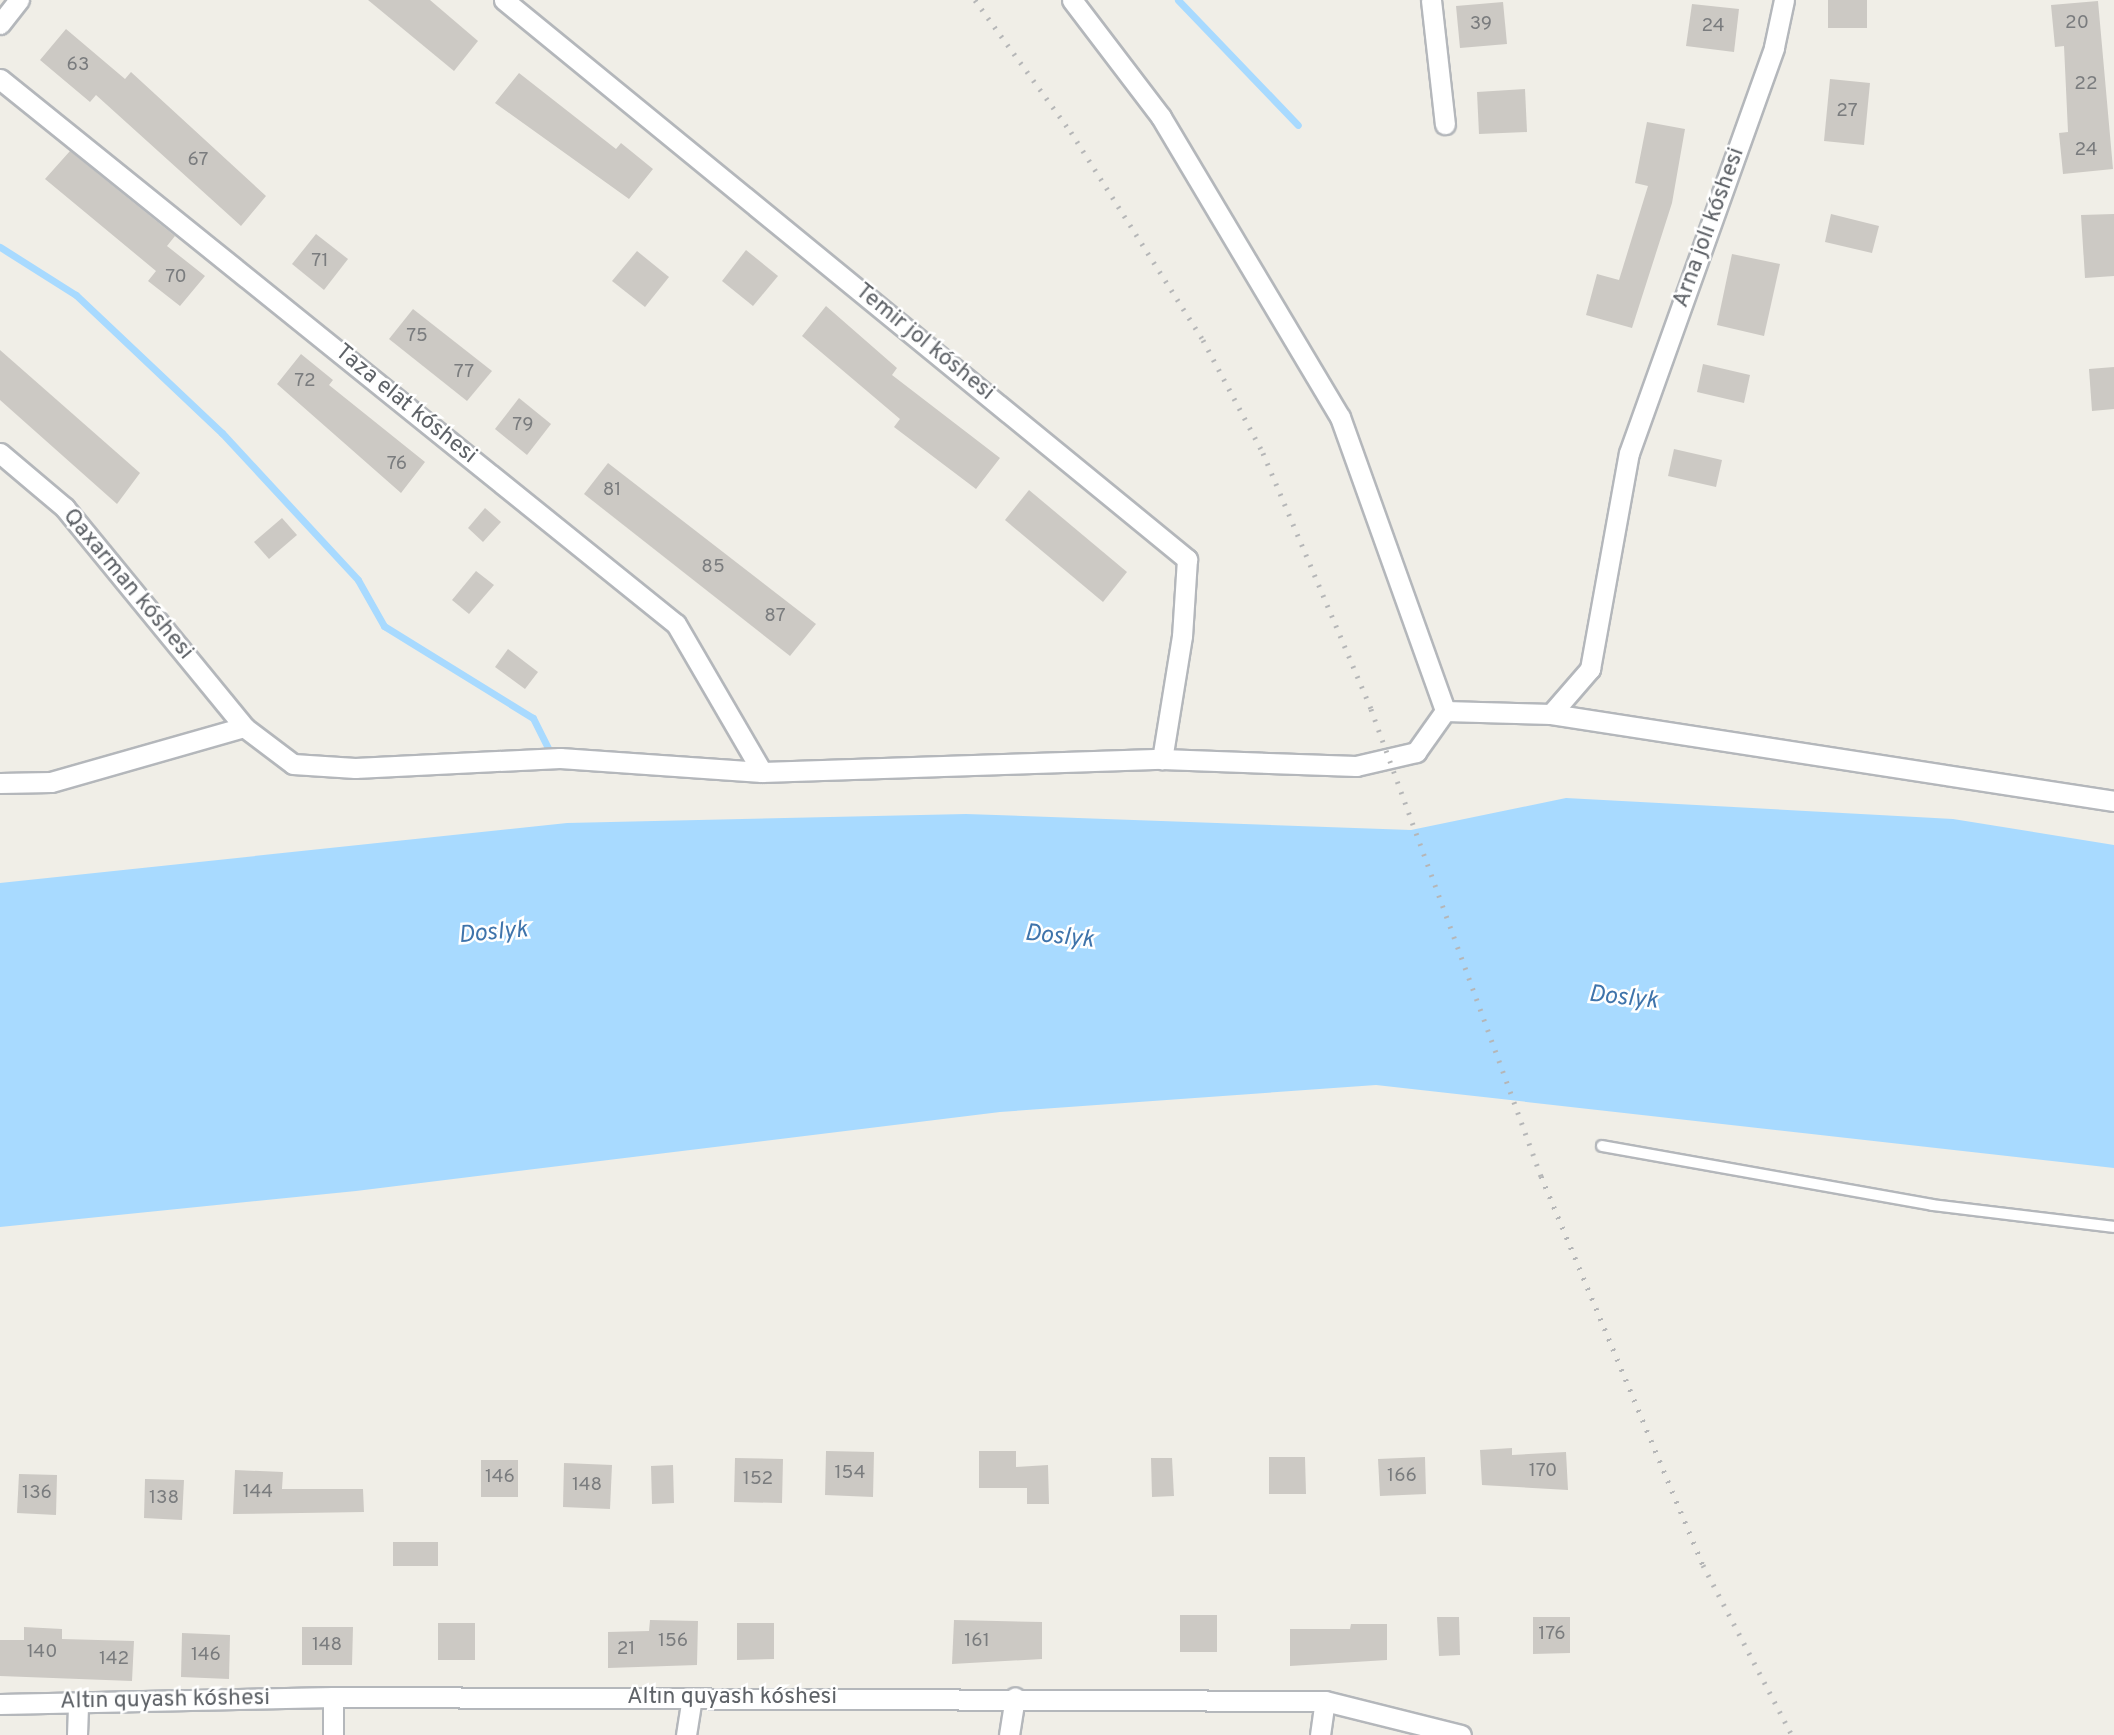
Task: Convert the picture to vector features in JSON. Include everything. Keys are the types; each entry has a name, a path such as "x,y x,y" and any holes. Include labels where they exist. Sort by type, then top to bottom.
{"street":[{"path":"0,24 19,0"},
{"name":"Temir jol kóshesi","path":"504,0 1187,558 1182,636 1162,759"},
{"path":"1072,0 1161,117 1340,417 1445,711 1551,713 2114,801"},
{"path":"1431,0 1445,124"},
{"name":"Arna jolı kóshesi","path":"1551,713 1590,669 1629,453 1774,47 1784,0"},
{"name":"Taza elat kóshesi","path":"0,79 676,624 762,772"},
{"name":"Qaxarman kóshesi","path":"0,453 65,508 244,727 293,764 355,768 560,758 762,772 1162,759 1356,766 1416,752 1445,711"},
{"path":"0,783 51,782 244,727"},
{"path":"332,1697 333,1735"},
{"name":"Altın quyash kóshesi","path":"0,1704 332,1697 1015,1697 1325,1701 1461,1735"},
{"path":"1009,1735 1015,1697"},
{"path":"686,1735 692,1699"},
{"path":"1320,1735 1325,1701"},
{"path":"77,1735 79,1703"}],"lane":[{"path":"1601,1146 1933,1205 2114,1227"}],"water":[{"name":"Doslyk","path":"1566,798 1953,819 2114,845 2114,1168 1376,1085 1000,1112 356,1191 0,1227 0,883 567,823 966,814 1411,830"}],"building":[{"path":"368,0 430,0 478,41 454,71"},
{"path":"1828,0 1867,0 1867,28 1828,28"},
{"path":"2098,1 2113,169 2063,174 2059,133 2068,132 2064,46 2055,47 2051,5"},
{"path":"1503,2 1507,44 1460,48 1456,6"},
{"path":"1692,4 1739,9 1734,52 1686,46"},
{"path":"66,29 125,79 131,72 266,196 241,226 96,95 90,102 40,60"},
{"path":"519,73 616,149 621,143 653,169 629,199 495,103"},
{"path":"1830,79 1870,83 1864,145 1824,141"},
{"path":"1525,89 1527,132 1479,134 1477,92"},
{"path":"1647,122 1685,129 1672,203 1632,328 1586,315 1597,274 1619,280 1648,186 1635,183"},
{"path":"70,151 175,236 167,246 205,276 180,306 148,281 156,271 45,179"},
{"path":"1831,214 1879,226 1872,253 1825,242"},
{"path":"2114,214 2114,276 2085,278 2081,215"},
{"path":"316,234 348,259 324,290 292,264"},
{"path":"746,250 778,276 753,306 722,281"},
{"path":"637,251 669,277 645,307 612,281"},
{"path":"1732,254 1780,264 1764,336 1717,325"},
{"path":"826,306 897,368 892,375 1000,458 976,489 894,427 900,419 802,336"},
{"path":"413,309 492,371 467,401 389,339"},
{"path":"0,350 140,473 117,504 0,400"},
{"path":"301,354 333,380 329,385 425,462 401,493 277,384"},
{"path":"1703,364 1750,375 1744,403 1697,392"},
{"path":"2114,367 2114,409 2092,411 2089,369"},
{"path":"519,398 551,424 527,455 495,429"},
{"path":"1674,449 1722,460 1716,487 1668,476"},
{"path":"608,463 816,624 790,656 584,494"},
{"path":"1029,490 1127,572 1103,602 1005,520"},
{"path":"485,508 501,522 483,542 468,528"},
{"path":"282,518 297,535 269,559 254,542"},
{"path":"476,571 494,585 469,614 452,600"},
{"path":"508,649 538,672 525,689 495,667"},
{"path":"1512,1448 1512,1455 1566,1452 1568,1490 1482,1485 1480,1450"},
{"path":"826,1451 874,1452 873,1497 825,1495"},
{"path":"979,1451 1016,1451 1016,1467 1048,1465 1049,1504 1027,1504 1027,1488 979,1488"},
{"path":"1269,1457 1305,1457 1306,1494 1269,1494"},
{"path":"1425,1457 1426,1494 1380,1496 1378,1459"},
{"path":"735,1458 783,1459 782,1503 734,1502"},
{"path":"1151,1458 1172,1458 1174,1496 1152,1497"},
{"path":"481,1460 518,1460 518,1497 481,1497"},
{"path":"564,1463 612,1465 610,1509 563,1507"},
{"path":"673,1465 674,1503 652,1504 651,1466"},
{"path":"235,1470 283,1472 282,1489 363,1489 364,1512 233,1514"},
{"path":"19,1474 57,1475 56,1515 17,1513"},
{"path":"145,1479 184,1480 182,1520 144,1518"},
{"path":"393,1542 438,1542 438,1566 393,1566"},
{"path":"1180,1615 1217,1615 1217,1652 1180,1652"},
{"path":"1437,1617 1459,1617 1460,1655 1439,1656"},
{"path":"1533,1617 1570,1617 1570,1653 1533,1654"},
{"path":"650,1620 698,1621 697,1665 608,1668 608,1632 649,1631"},
{"path":"954,1620 1042,1622 1042,1659 952,1664"},
{"path":"438,1623 475,1623 475,1660 438,1660"},
{"path":"737,1623 774,1623 774,1659 737,1660"},
{"path":"1351,1624 1387,1624 1387,1660 1290,1666 1290,1629 1350,1629"},
{"path":"24,1627 62,1629 62,1639 134,1641 132,1681 0,1676 0,1640 24,1640"},
{"path":"302,1627 353,1627 352,1665 302,1665"},
{"path":"182,1633 230,1635 229,1679 181,1677"}],"waterway":[{"path":"1178,0 1298,125"},
{"path":"0,247 76,295 222,433 358,580 384,626 533,718 551,754"}],"railway":[{"path":"975,0 1071,132 1203,340 1263,453 1371,709 1541,1176 1703,1565 1792,1735"}]}
